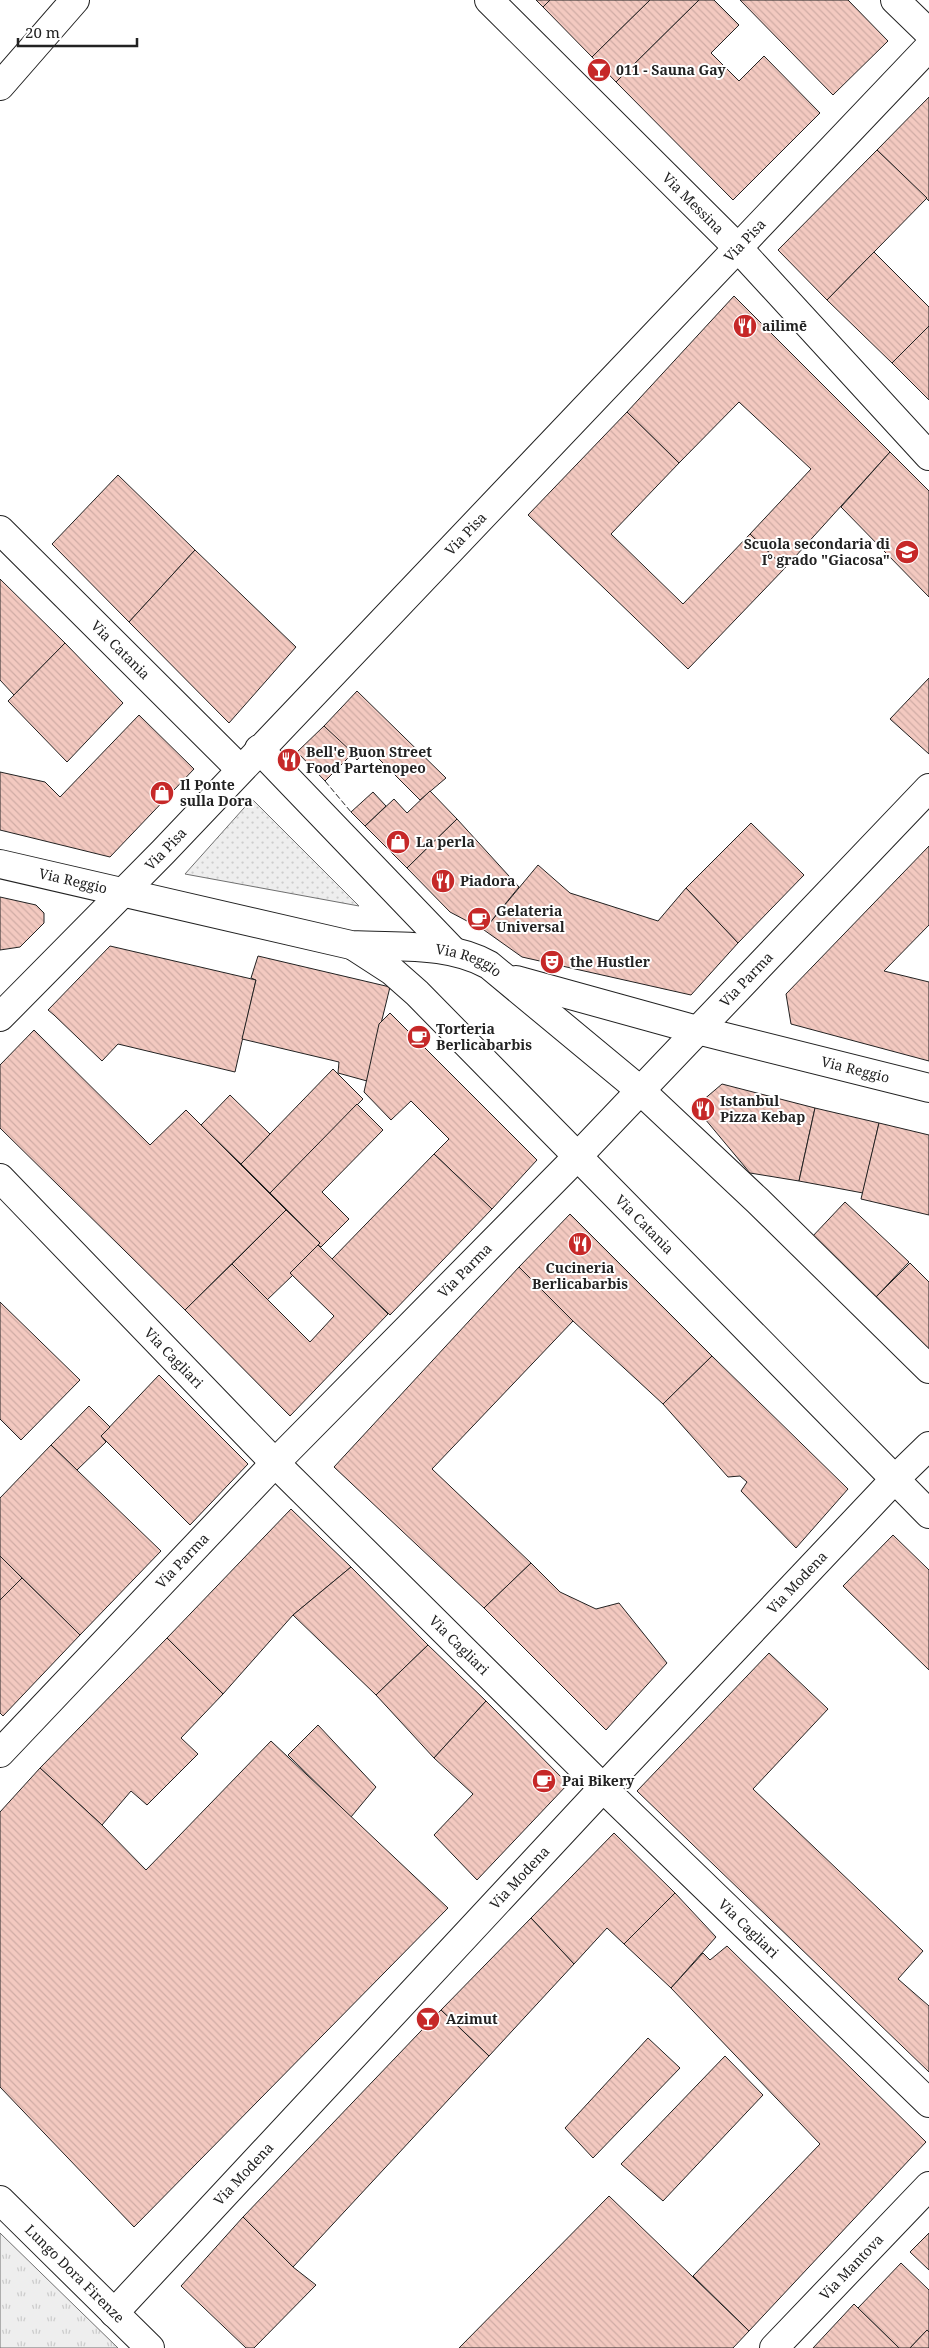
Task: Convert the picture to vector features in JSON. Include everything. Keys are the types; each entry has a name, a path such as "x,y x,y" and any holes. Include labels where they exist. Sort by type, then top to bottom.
{"street":[{"path":"0,86 75,0"},
{"name":"Via Messina","path":"489,0 738,248 929,456"},
{"path":"895,0 929,34"},
{"name":"Via Pisa","path":"0,1017 123,894 929,47"},
{"name":"Via Catania","path":"0,530 240,770"},
{"path":"259,749 453,951"},
{"name":"Via Parma","path":"0,1753 275,1463 641,1091 929,788"},
{"name":"Via Reggio","path":"0,864 123,894 352,945 436,948 471,955 505,977 697,1030 929,1088"},
{"name":"Via Catania","path":"352,945 392,971 418,993 929,1514"},
{"path":"505,977 641,1091 758,1201 929,1369"},
{"name":"Via Cagliari","path":"0,1178 275,1463 603,1788 929,2103"},
{"name":"Via Modena","path":"114,2313 603,1788 894,1480 929,1446"},
{"name":"Via Mantova","path":"774,2348 929,2186"},
{"name":"Lungo Dora Firenze","path":"0,2200 150,2348"}],"green space":[{"path":"252,799 359,906 185,874"},
{"path":"0,2233 118,2348 0,2348"}],"building":[{"path":"536,0 550,0 543,7"},
{"path":"550,0 650,0 592,57 543,7"},
{"path":"650,0 699,0 616,82 592,57"},
{"path":"699,0 714,0 739,25 711,53 739,81 764,56 820,113 733,200 616,82"},
{"path":"740,0 848,0 888,41 833,95"},
{"path":"929,97 929,201 877,150"},
{"path":"877,150 927,198 827,300 778,250"},
{"path":"874,252 929,307 929,326 892,363 827,300"},
{"path":"734,296 890,452 785,568 750,534 811,469 739,402 679,463 627,412"},
{"path":"929,326 929,400 892,363"},
{"path":"627,412 679,463 611,534 683,604 750,534 785,568 688,669 528,515"},
{"name":"Scuola secondaria di I° grado \"Giacosa\"","path":"890,452 929,491 929,597 841,507"},
{"path":"118,475 195,550 129,622 52,544"},
{"path":"195,550 296,647 229,723 129,622"},
{"path":"0,579 65,643 14,695 0,680"},
{"path":"65,643 123,703 67,762 8,701"},
{"path":"929,678 929,754 890,719"},
{"path":"357,691 446,778 420,800 368,748 357,760 324,726"},
{"path":"139,715 194,769 110,857 0,830 0,772 45,782 60,797"},
{"path":"324,726 353,753 325,781 297,752"},
{"path":"430,791 457,819 407,868 365,826 394,799 407,813"},
{"path":"373,792 386,806 365,826 351,812"},
{"path":"457,819 519,887 484,930 450,912 407,868"},
{"path":"751,823 804,875 738,943 686,888"},
{"path":"929,846 929,925 884,971 929,982 929,1061 791,1024 786,994"},
{"path":"538,865 570,893 658,921 686,888 738,943 691,995 522,957 484,930"},
{"path":"0,897 36,905 44,913 44,923 20,947 0,950"},
{"path":"110,946 256,980 235,1072 118,1044 102,1061 48,1010"},
{"path":"258,956 390,987 367,1081 338,1073 339,1062 242,1039 256,980 251,978"},
{"path":"390,1013 537,1160 492,1209 434,1154 449,1139 411,1101 391,1120 364,1092 379,1024"},
{"path":"34,1030 150,1145 186,1110 286,1210 185,1310 0,1128 0,1065"},
{"path":"333,1069 363,1099 270,1193 241,1164"},
{"path":"722,1084 815,1108 799,1181 750,1173 695,1107"},
{"path":"230,1095 270,1134 241,1164 201,1125"},
{"path":"357,1104 383,1130 322,1192 349,1219 321,1247 318,1245 320,1243 270,1193"},
{"path":"815,1108 879,1123 863,1193 799,1181"},
{"path":"879,1123 929,1135 929,1215 861,1199"},
{"path":"434,1154 492,1209 390,1315 332,1259"},
{"path":"845,1202 909,1262 875,1298 811,1238"},
{"path":"286,1210 320,1243 290,1273 293,1275 267,1300 232,1264"},
{"path":"570,1214 712,1356 663,1404 573,1321 519,1267"},
{"path":"318,1245 388,1314 290,1416 185,1310 232,1264 310,1342 334,1316 290,1273"},
{"path":"910,1263 929,1282 929,1355 873,1300"},
{"path":"519,1267 573,1321 432,1469 531,1563 484,1608 334,1467"},
{"path":"0,1302 80,1380 21,1440 0,1419"},
{"path":"712,1356 848,1489 796,1548 741,1491 747,1482 740,1476 728,1477 663,1404"},
{"path":"159,1375 248,1464 190,1525 101,1436"},
{"path":"89,1406 110,1427 101,1436 106,1442 77,1470 51,1445"},
{"path":"51,1445 161,1551 80,1635 0,1556 0,1498"},
{"path":"291,1509 351,1567 293,1615 223,1694 167,1638"},
{"path":"893,1535 929,1570 929,1670 843,1586"},
{"path":"0,1556 22,1578 0,1600"},
{"path":"531,1563 560,1592 596,1609 619,1603 667,1663 606,1730 484,1608"},
{"path":"351,1567 428,1645 376,1695 293,1615"},
{"path":"22,1578 80,1635 3,1716 0,1713 0,1600"},
{"path":"167,1638 223,1694 181,1738 198,1754 147,1805 131,1791 102,1825 40,1768"},
{"path":"428,1645 486,1701 434,1758 376,1695"},
{"path":"769,1653 828,1709 753,1789 923,1951 898,1979 929,2006 929,2072 637,1791"},
{"path":"486,1701 568,1784 477,1880 434,1835 473,1794 434,1758"},
{"path":"318,1725 376,1787 351,1817 288,1755"},
{"path":"271,1741 448,1908 134,2227 0,2087 0,1812 40,1768 102,1825 146,1870"},
{"path":"614,1833 675,1893 624,1944 607,1928 574,1964 531,1918"},
{"path":"675,1893 716,1937 671,1988 624,1944"},
{"path":"531,1918 574,1964 489,2056 441,2010"},
{"path":"727,1946 926,2142 749,2331 693,2276 820,2144 671,1988 703,1953 710,1960"},
{"path":"441,2010 489,2056 293,2267 243,2217"},
{"path":"648,2038 680,2068 593,2158 565,2128"},
{"path":"725,2056 763,2095 663,2201 621,2164"},
{"path":"609,2196 749,2331 733,2348 459,2348"},
{"path":"243,2217 293,2267 316,2285 254,2348 246,2348 181,2286"},
{"path":"929,2233 929,2270 910,2252"},
{"path":"901,2263 929,2290 929,2332 927,2330 910,2348 899,2348 858,2308"},
{"path":"854,2304 858,2308 899,2348 813,2348"},
{"path":"927,2330 929,2332 929,2348 910,2348"}],"fence":[{"path":"325,781 351,812"}],"place":[{"name":"011 - Sauna Gay","path":"599,70"},
{"name":"ailimē","path":"745,326"},
{"name":"Scuola secondaria di I° grado \"Giacosa\"","path":"907,552"},
{"name":"Bell'e Buon Street Food Partenopeo","path":"289,760"},
{"name":"Il Ponte sulla Dora","path":"162,793"},
{"name":"La perla","path":"398,842"},
{"name":"Piadora","path":"443,881"},
{"name":"Gelateria Universal","path":"479,919"},
{"name":"the Hustler","path":"552,962"},
{"name":"Torteria Berlicabarbis","path":"419,1037"},
{"name":"Istanbul Pizza Kebap","path":"703,1109"},
{"name":"Cucineria Berlicabarbis","path":"580,1244"},
{"name":"Pai Bikery","path":"544,1781"},
{"name":"Azimut","path":"428,2019"}]}
